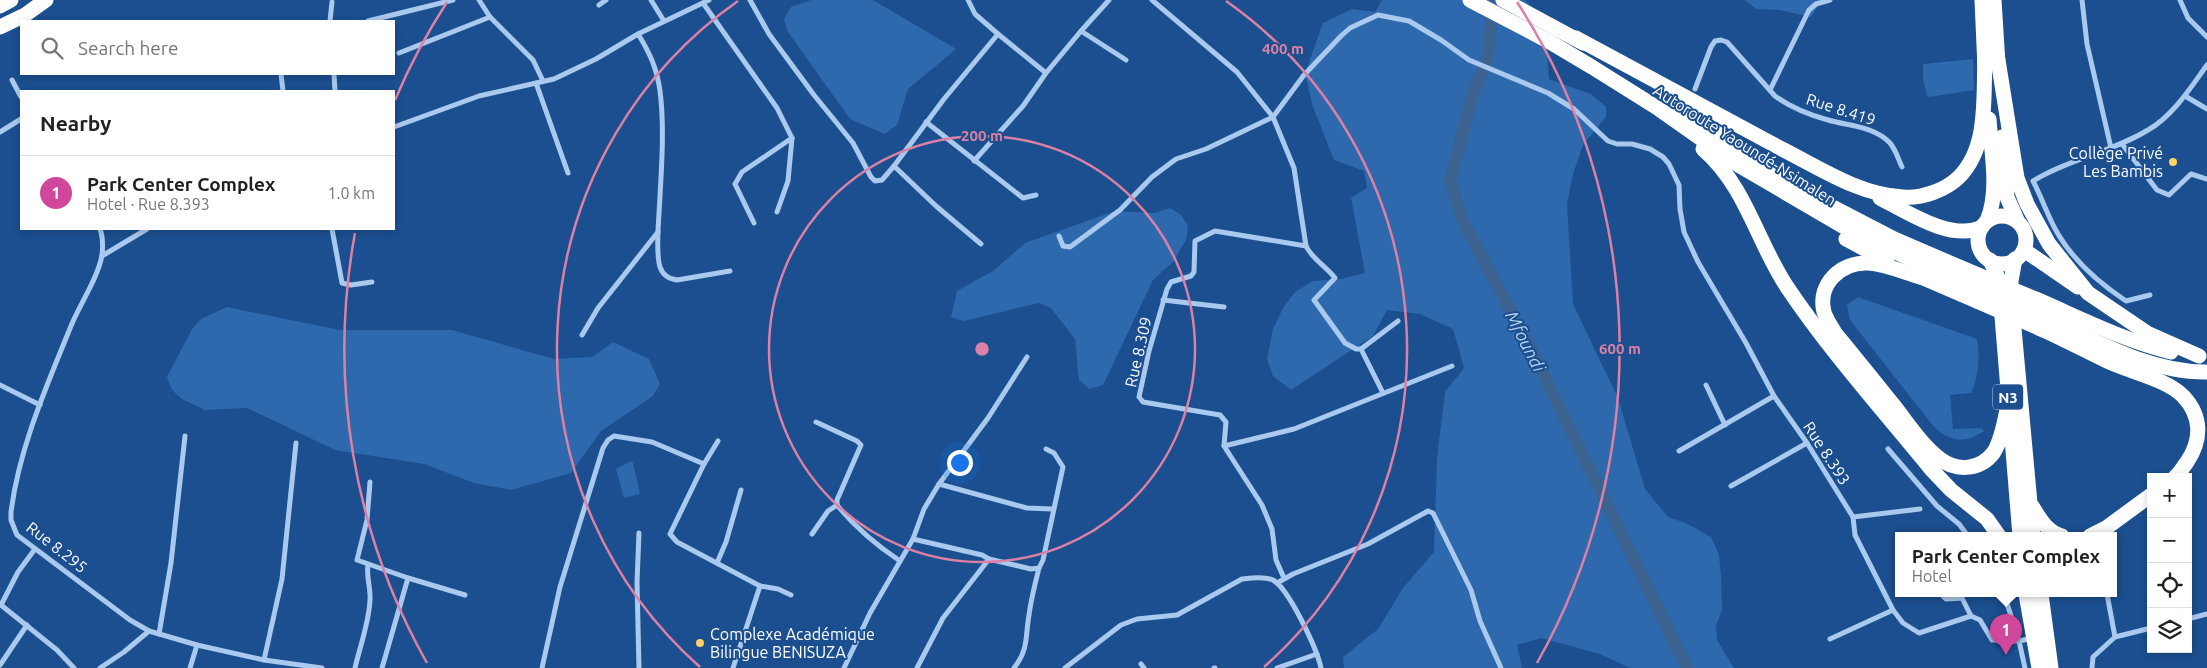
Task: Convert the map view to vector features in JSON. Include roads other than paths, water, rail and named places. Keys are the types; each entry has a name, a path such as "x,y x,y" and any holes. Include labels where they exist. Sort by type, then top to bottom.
{"highway":[{"path":"0,6 11,0"},
{"path":"0,27 25,15 46,0"},
{"name":"Autoroute Yaoundé-Nsimalen","path":"1470,0 1576,38 1693,114 1745,154 1815,198 1894,239 2039,322 2143,360 2175,369 2207,372"},
{"name":"Autoroute Yaoundé-Nsimalen","path":"1502,0 1520,17 1578,58 1768,183 1858,235 1977,288 2038,300 2146,346 2203,357"},
{"name":"N3","path":"1982,0 1991,56 2007,197 2017,220 2026,234 2011,281 2011,296 2033,532"},
{"name":"N3","path":"1994,0 1991,56 1993,191 1992,204 1979,234 1980,249 1990,260 1999,280 2020,532"},
{"path":"1576,38 1705,109 1941,228 1963,232 1973,231 2002,215 2017,220"},
{"path":"1866,190 1904,198 1923,195 1946,187 1959,178 1977,149 1981,133 1991,56"},
{"path":"1991,56 2017,178 2024,196 2049,244 2088,293"},
{"path":"1639,98 1687,135 1721,166 1745,202 1765,250 1817,329 1931,468 1951,490 1987,519 1996,532"},
{"path":"1768,183 1786,202 1829,230 1875,256 1920,277"},
{"path":"1990,260 2001,264 2020,255 2088,293 2147,333 2203,357"},
{"path":"1977,288 1920,277 1879,265 1853,264 1840,270 1830,279 1822,302 1824,314 1835,332 1921,440 1941,459 1951,465 1962,468 1973,467 1985,461 1994,451 2004,427 2009,400"},
{"path":"2039,322 2107,361 2168,386 2183,396 2196,413 2199,432 2193,452 2178,473"},
{"path":"2090,351 2167,377 2199,381 2207,380"},
{"path":"2098,532 2147,498"},
{"path":"2029,501 2043,523 2052,532"},
{"path":"2029,597 2026,639 2039,668"},
{"path":"2030,597 2050,668"}],"street":[{"path":"372,20 453,0"},
{"path":"479,0 490,17 533,60 540,71 543,81"},
{"path":"599,5 606,0"},
{"path":"651,0 664,21"},
{"path":"750,0 769,34 814,95 853,143 875,181 882,180 894,166 926,122 998,34"},
{"path":"968,0 975,14 1046,73"},
{"path":"974,161 1023,106 1046,73 1109,0"},
{"path":"1152,0 1237,72 1273,117 1294,168 1306,246 1311,256 1330,272 1334,278 1314,300 1345,343 1352,348 1360,349 1398,321"},
{"path":"1770,90 1809,10 1816,4 1830,0"},
{"path":"2082,0 2087,44 2111,148"},
{"path":"2180,0 2188,18 2207,37"},
{"path":"395,127 479,96 554,78 596,59 638,34 706,1 777,108 792,138 788,181 776,212"},
{"path":"330,20 332,2"},
{"name":"Rue 8.393","path":"1273,117 1304,75 1345,32 1378,15 1409,21 1470,60 1548,93 1568,105 1608,141 1617,144 1632,144 1650,149 1663,157 1669,164 1679,185 1680,209 1684,232 1774,396 1807,443 1852,517 1855,535 1893,610 1903,623 1919,633 1971,616"},
{"path":"399,53 490,17"},
{"path":"1081,31 1126,60"},
{"path":"638,34 654,63 660,92 661,173 658,231 660,266 664,274 670,279 678,280 730,271"},
{"name":"Rue 8.419","path":"1695,89 1711,47 1715,41 1721,40 1732,46 1770,90 1784,102 1827,120 1870,130 1883,137 1895,149 1902,167"},
{"path":"2150,295 2126,301 2100,283 2072,254 2058,234 2033,181 2046,173 2122,144 2156,125 2185,96 2207,65"},
{"path":"281,75 283,90"},
{"path":"334,75 335,90"},
{"path":"12,80 20,95"},
{"path":"536,82 568,173"},
{"path":"2185,96 2207,109"},
{"path":"1059,236 1063,246 1070,247 1120,210 1152,177 1176,159 1198,150 1206,149 1273,117"},
{"path":"0,132 20,120"},
{"path":"926,122 1023,198 1036,194"},
{"path":"754,223 735,184 737,178 742,172 792,138"},
{"path":"2122,144 2156,190 2163,193 2169,194 2174,192 2191,174 2207,179"},
{"path":"894,166 936,206 981,244"},
{"name":"Rue 8.295","path":"100,230 103,238 102,256 72,324 40,405 24,456 11,512 11,520 17,534 130,620 149,631 197,645 264,660 322,668"},
{"path":"102,256 146,230"},
{"path":"332,230 342,282 351,285 372,282"},
{"path":"582,335 598,308 658,231"},
{"name":"Rue 8.309","path":"1224,446 1226,422 1220,415 1143,402 1139,397 1149,351 1170,282 1191,276 1194,272 1195,241 1215,231 1306,246"},
{"path":"1164,300 1224,307"},
{"path":"1360,349 1383,393"},
{"path":"844,668 870,613 913,539 924,509 939,484 988,418 1027,357"},
{"path":"1284,578 1276,560 1272,529 1262,505 1224,446 1294,429 1452,366"},
{"path":"0,385 40,405"},
{"path":"1706,385 1725,425"},
{"path":"1679,451 1774,396"},
{"path":"816,422 856,440 861,445 837,500 837,505 878,547 900,561"},
{"path":"159,634 170,563 184,436"},
{"path":"542,668 560,588 603,448 608,440 614,436 652,442 704,464"},
{"path":"718,441 704,464 670,534 677,542 760,586 778,589 791,595"},
{"path":"264,660 282,578 296,443"},
{"path":"1731,486 1807,443"},
{"path":"1014,668 1021,658 1027,641 1028,618 1063,467 1054,453 1046,449"},
{"path":"1888,449 1937,506 1959,524 1965,532"},
{"path":"370,482 367,520 357,560 465,596"},
{"path":"939,484 1027,508 1052,509"},
{"path":"717,563 726,542 741,490"},
{"path":"812,534 828,510 837,505"},
{"path":"1852,517 1920,509"},
{"path":"1276,583 1368,544 1428,511 1433,512 1471,590 1480,621 1501,668"},
{"path":"639,533 637,582 639,668"},
{"path":"913,539 1032,569 1039,568"},
{"path":"35,549 18,572 1,606 57,650 74,668"},
{"path":"917,668 943,618 989,559"},
{"path":"354,668 369,610 368,565"},
{"path":"382,668 408,578"},
{"path":"1065,668 1122,625 1137,619 1177,615 1242,579 1268,578 1276,583 1300,618 1322,668"},
{"path":"732,668 760,586"},
{"path":"1944,597 1946,599 1962,598 1971,616 1980,620 1992,640 2026,639"},
{"path":"2005,597 2026,639 2025,668"},
{"path":"2108,597 2115,637"},
{"path":"1830,639 1893,610"},
{"path":"2192,618 2207,614"},
{"path":"0,665 27,625"},
{"path":"2092,668 2093,657 2115,637 2147,629"},
{"path":"100,668 124,652 149,631"},
{"path":"190,668 197,645"},
{"path":"1277,668 1317,654"}],"waterway":[{"name":"Mfoundi","path":"1488,0 1491,21 1488,58 1473,94 1450,181 1463,221 1535,357 1687,668"}],"place":[{"name":"Collège Privé Les Bambis","path":"2173,162"},
{"name":"Complexe Académique Bilingue BENISUZA","path":"700,643"},
{"name":"Park Center Complex","path":"2006,655"}]}
